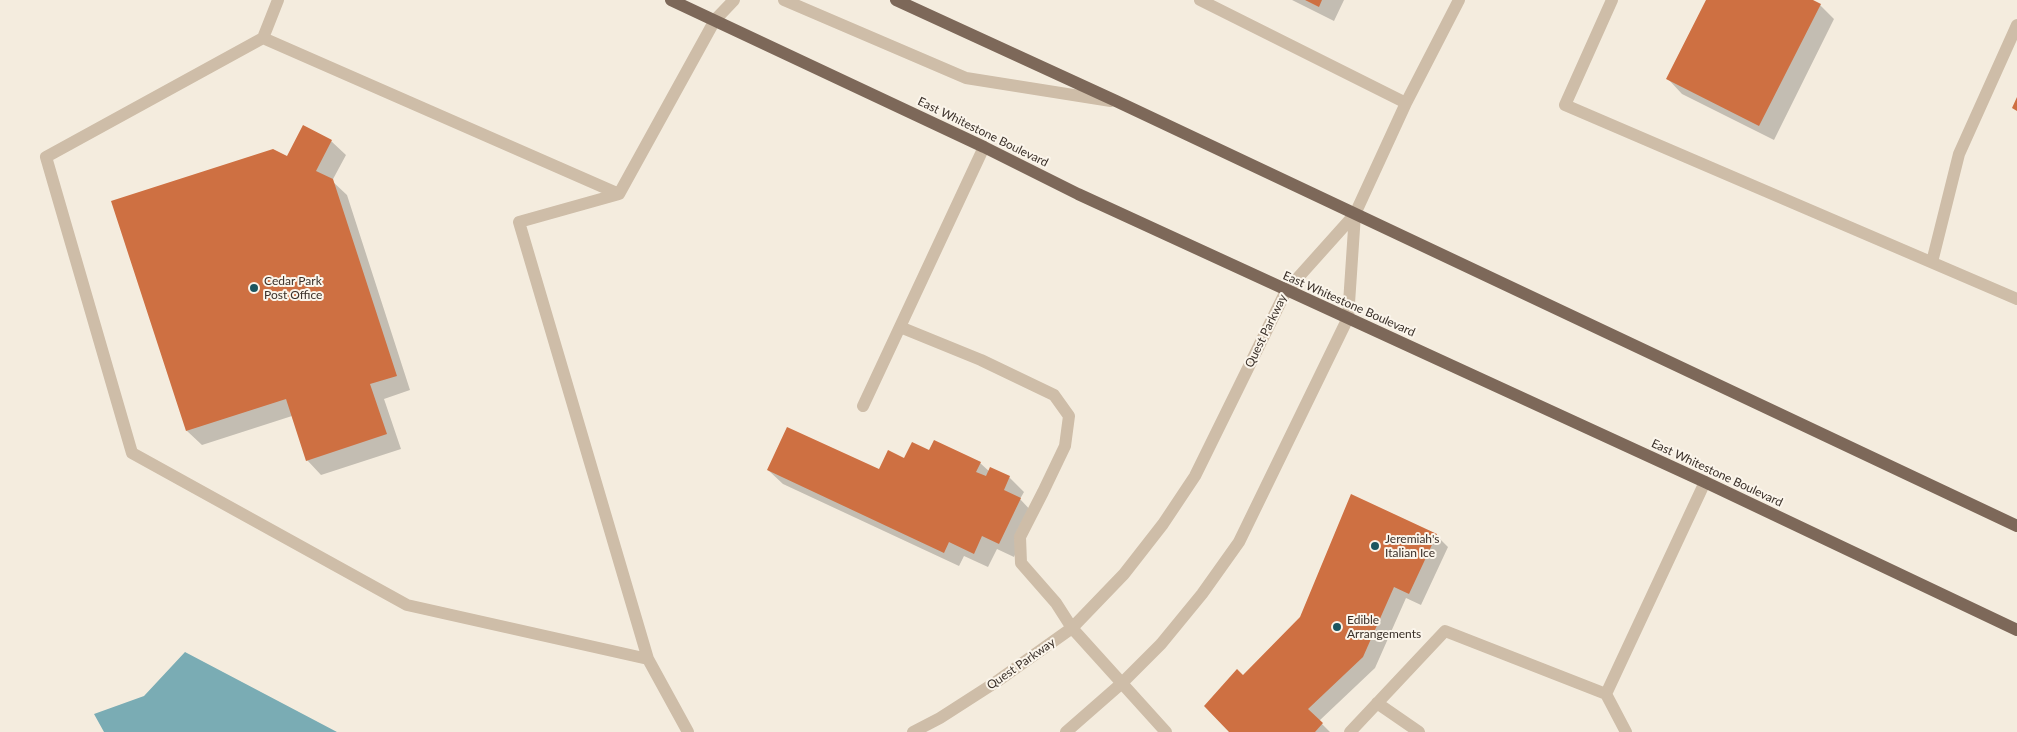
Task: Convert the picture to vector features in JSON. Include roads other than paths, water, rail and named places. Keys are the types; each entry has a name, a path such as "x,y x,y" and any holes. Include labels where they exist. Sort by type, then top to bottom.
{"main road":[{"name":"East Whitestone Boulevard","path":"670,0 984,147 1078,194 1705,482 2017,630"},
{"path":"896,0 2016,522"}],"street":[{"path":"278,0 262,38 46,157 132,453 407,605 648,660"},
{"path":"688,732 648,660 518,222 620,194 715,20 734,0"},
{"path":"784,0 966,78 1116,101"},
{"path":"1200,0 1406,103"},
{"path":"1066,732 1122,683 1162,644 1202,594 1239,542 1348,318 1355,214 1406,103 1459,0"},
{"path":"1612,0 1565,106 2017,299"},
{"path":"1932,262 1959,154 2017,25"},
{"path":"262,38 620,194"},
{"path":"863,406 984,147"},
{"name":"Quest Parkway","path":"914,732 940,718 996,682 1072,628 1124,574 1163,524 1195,476 1286,291 1355,214"},
{"path":"900,327 981,360 1054,395 1069,416 1064,446 1044,492 1020,537 1022,563 1056,603 1072,628 1166,732"},
{"path":"1606,694 1705,482"},
{"path":"1350,732 1445,631 1606,694 1626,732"},
{"path":"1377,703 1418,732"}],"water":[{"path":"185,652 337,732 104,732 94,714 144,696"}],"place":[{"name":"Cedar Park Post Office","path":"254,288"},
{"name":"Jeremiah's Italian Ice","path":"1375,546"},
{"name":"Edible Arrangements","path":"1337,627"}]}
